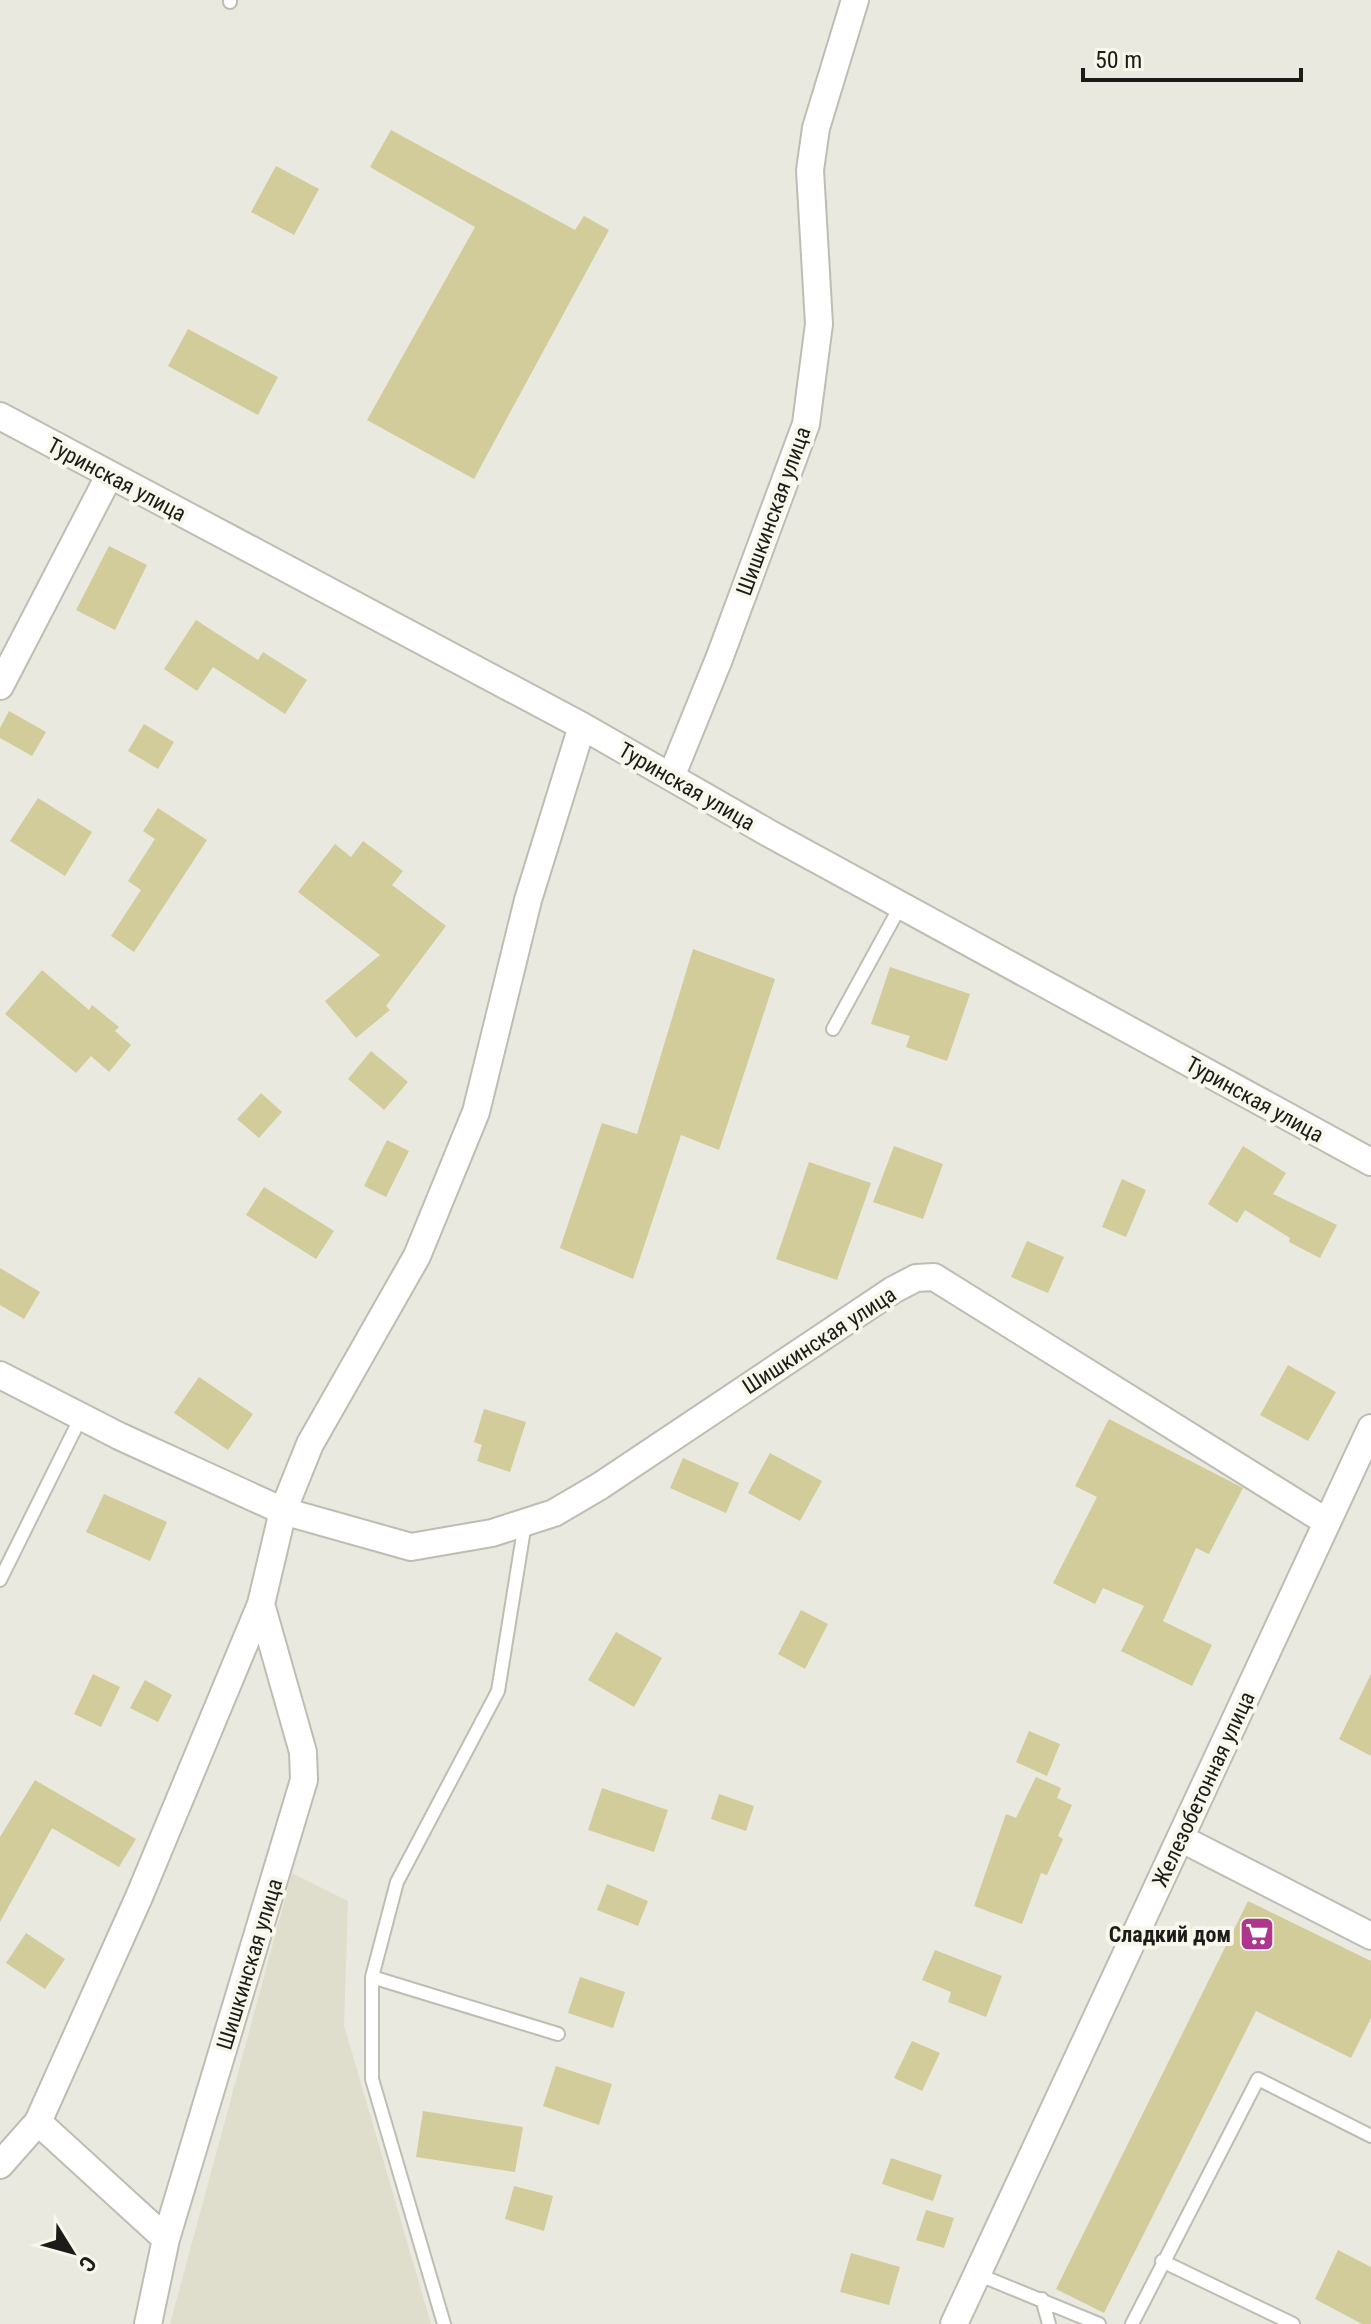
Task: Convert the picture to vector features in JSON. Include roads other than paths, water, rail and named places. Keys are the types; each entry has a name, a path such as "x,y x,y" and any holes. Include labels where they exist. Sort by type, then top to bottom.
{"street":[{"name":"Шишкинская улица","path":"671,777 719,659 806,424 819,324 810,170 816,128 855,0"},
{"name":"Туринская улица","path":"0,416 582,726 1371,1162"},
{"path":"0,686 109,476"},
{"name":"Шишкинская улица","path":"0,2165 38,2122 139,1897 261,1604 283,1511 310,1444 417,1256 476,1112 528,900 582,726"},
{"name":"Шишкинская улица","path":"0,1375 81,1417 283,1511 411,1547 492,1533 554,1513 600,1486 893,1290 916,1278 934,1277 1327,1522"},
{"name":"Железобетонная улица","path":"954,2324 1327,1522 1363,1465 1371,1428"},
{"name":"Шишкинская улица","path":"148,2324 166,2239 304,1780 303,1752 261,1604"},
{"path":"1180,1838 1371,1936"},
{"path":"38,2122 166,2239"}],"lane":[{"path":"833,1029 901,905"},
{"path":"0,1580 81,1417"},
{"path":"444,2324 372,2079 372,1977 397,1882 498,1691 525,1523"},
{"path":"372,1977 558,2034"},
{"path":"1132,2324 1258,2079 1371,2136"},
{"path":"1162,2261 1293,2324"},
{"path":"977,2274 1099,2324"},
{"path":"1042,2299 1049,2324"}],"place":[{"name":"Сладкий дом","path":"1257,1934"}]}
